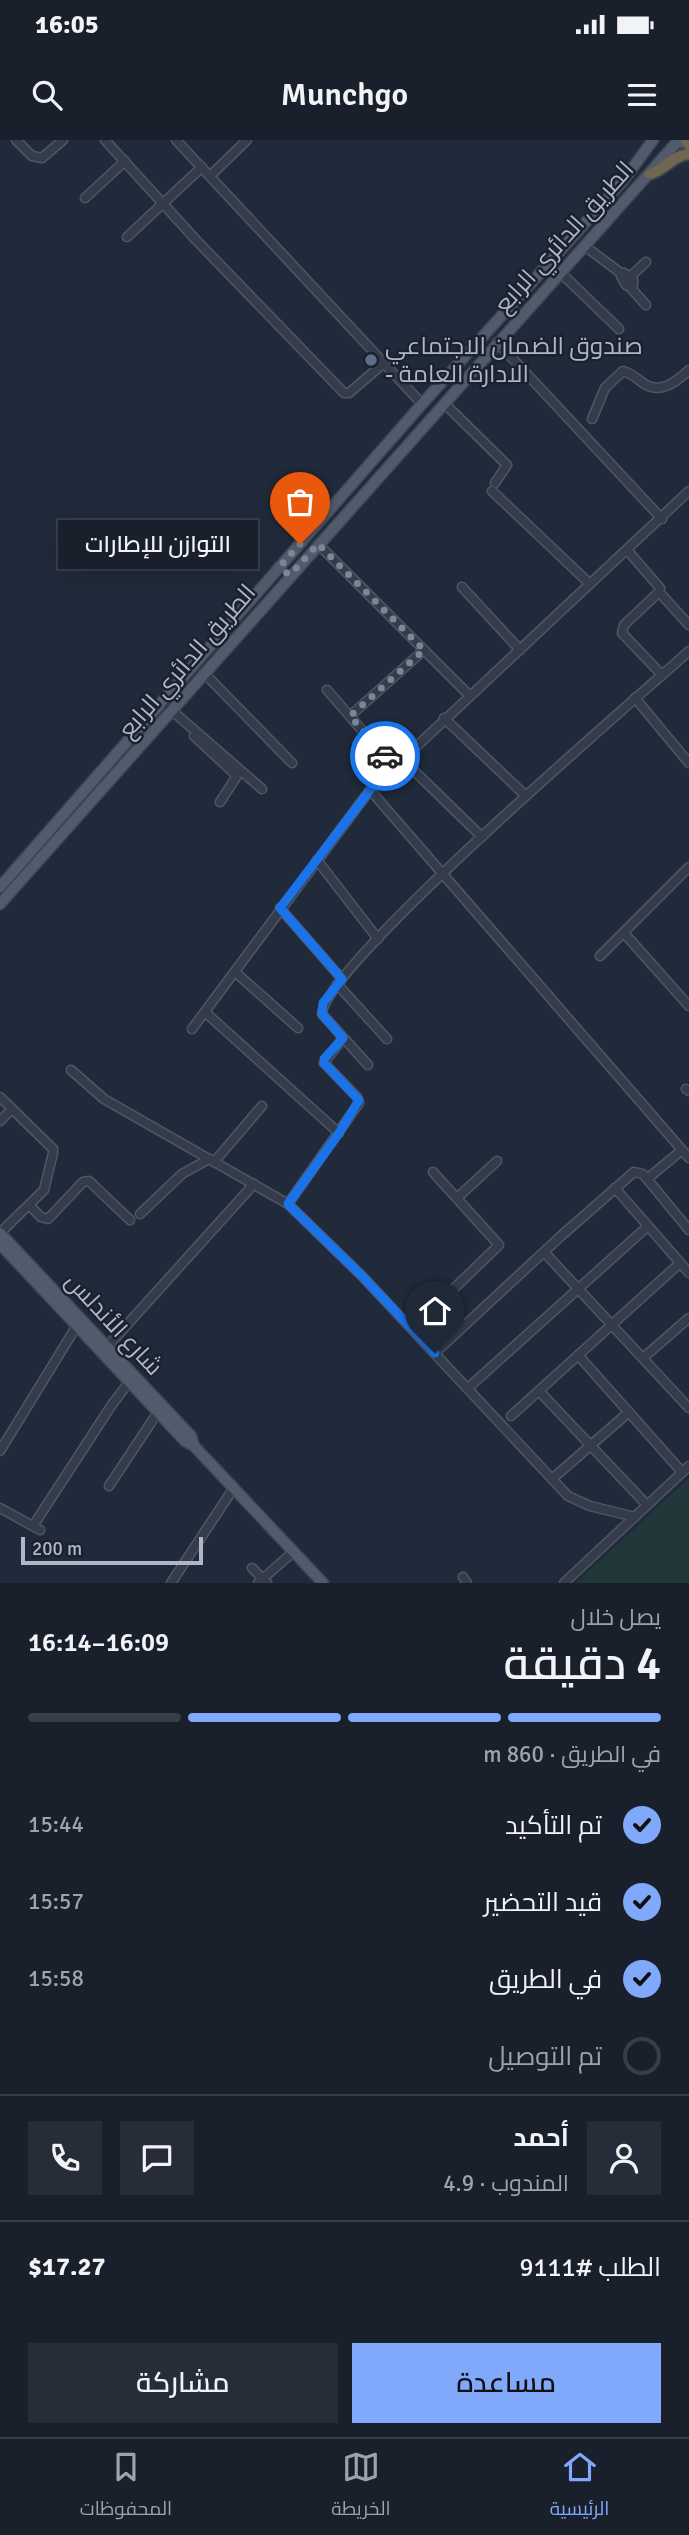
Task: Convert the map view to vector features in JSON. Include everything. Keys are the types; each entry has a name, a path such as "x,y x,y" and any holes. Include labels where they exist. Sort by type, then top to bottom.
{"highway":[{"path":"650,173 660,170 681,155 688,144"}],"main road":[{"name":"الطريق الدائري الرابع","path":"0,887 422,404 625,179 653,140"},
{"name":"الطريق الدائري الرابع","path":"0,905 497,341 586,247 650,173"},
{"path":"625,179 637,190"},
{"path":"282,564 284,572 291,574"},
{"name":"شارع الأندلس","path":"0,1233 191,1436 194,1446"},
{"name":"شارع الأندلس","path":"0,1244 76,1327 185,1441 194,1446 323,1583"}],"street":[{"path":"16,140 32,156 42,158 63,140"},
{"path":"105,140 344,393 349,393 384,363"},
{"path":"176,140 422,404"},
{"path":"210,176 247,140"},
{"path":"85,198 125,161"},
{"path":"127,237 202,167"},
{"path":"586,247 627,279 646,305"},
{"path":"627,279 646,262"},
{"path":"561,273 619,329"},
{"path":"497,341 662,519"},
{"path":"592,419 605,388 623,371 646,385 658,388 670,385 689,370"},
{"path":"444,403 507,465 493,487 590,584"},
{"path":"192,1030 370,790 689,491"},
{"path":"318,544 469,695"},
{"path":"628,551 659,586 659,592 689,625"},
{"path":"462,587 520,650"},
{"path":"659,592 622,629 625,637 662,675"},
{"path":"350,716 424,650"},
{"path":"368,1065 322,1014 323,1003 378,939 442,873 689,650"},
{"path":"204,673 292,763"},
{"path":"327,690 394,767"},
{"path":"635,698 689,763"},
{"path":"162,702 169,712 237,776 220,802"},
{"path":"169,712 262,789"},
{"path":"444,718 526,796"},
{"path":"402,759 482,837"},
{"path":"370,790 689,1158"},
{"path":"317,860 378,939"},
{"path":"600,956 688,870"},
{"path":"280,908 387,1039"},
{"path":"624,933 689,1006"},
{"path":"235,972 298,1028"},
{"path":"206,1013 339,1133"},
{"path":"288,1204 359,1103 357,1097 324,1063 324,1059 343,1038"},
{"path":"71,1069 104,1099 288,1204 412,1329 568,1496 577,1502 635,1517"},
{"path":"0,1097 52,1149 44,1190 0,1233"},
{"path":"140,1214 182,1174 211,1161 262,1106"},
{"path":"0,1121 12,1109"},
{"path":"647,1179 682,1150"},
{"path":"457,1198 497,1161"},
{"path":"412,1329 498,1248 498,1242 433,1172"},
{"path":"435,1353 634,1172 647,1179 689,1230"},
{"path":"30,1206 41,1217 48,1219 83,1182 89,1181 130,1220"},
{"path":"106,1348 254,1184"},
{"path":"615,1188 689,1273"},
{"path":"468,1388 648,1226"},
{"path":"544,1252 689,1408"},
{"path":"511,1416 680,1263"},
{"path":"643,1358 689,1318"},
{"path":"0,1451 76,1327"},
{"path":"564,1583 686,1469 629,1412 578,1355"},
{"path":"0,1508 37,1528 111,1406 129,1382"},
{"path":"539,1391 648,1505"},
{"path":"109,1486 158,1412"},
{"path":"552,1479 629,1412"},
{"path":"171,1583 233,1489"},
{"path":"252,1569 263,1581 293,1552"}],"green space":[{"path":"689,1478 689,1583 576,1583"}],"way so far":[{"path":"300,544 282,564 284,572 291,574 318,544 424,650 350,716 385,756"}],"place":[{"name":"صندوق الضمان الاجتماعي - الادارة العامة","path":"371,360"},
{"name":"التوازن للإطارات","path":"300,544"}],"route":[{"path":"385,756 394,767 370,790 280,908 342,979 323,1003 322,1014 343,1038 324,1059 324,1063 359,1100 288,1204 362,1276 435,1353"}]}
